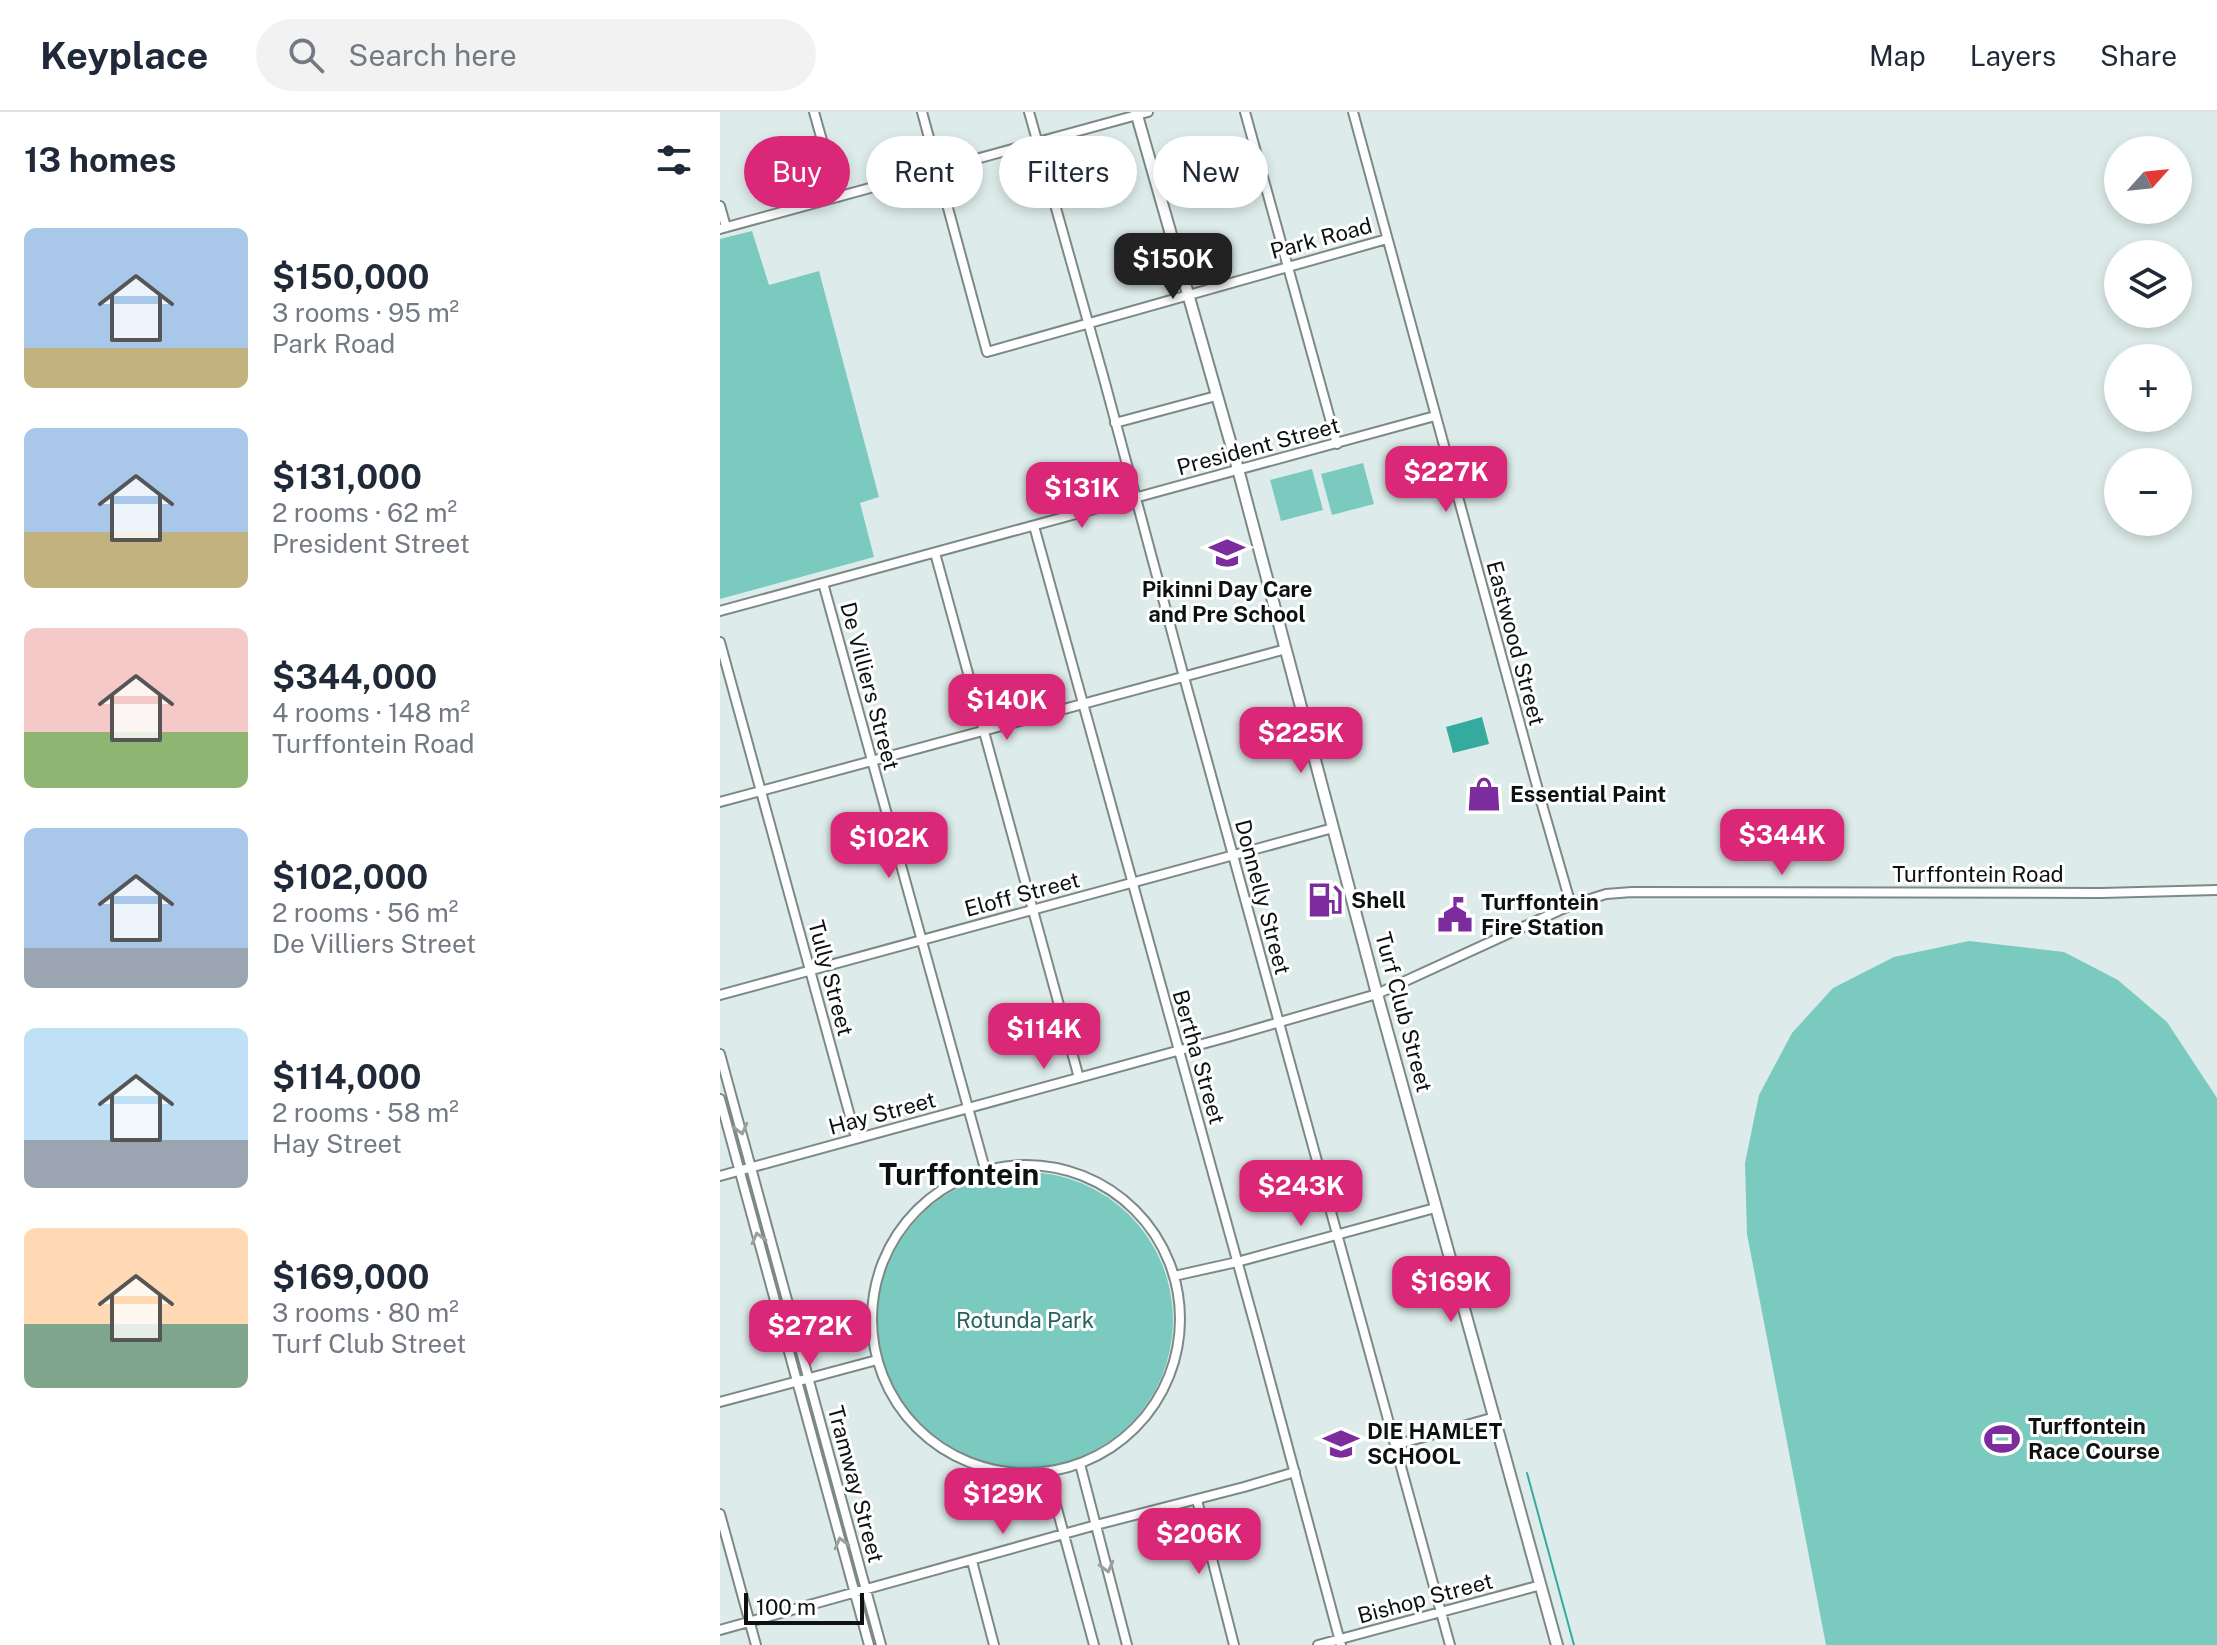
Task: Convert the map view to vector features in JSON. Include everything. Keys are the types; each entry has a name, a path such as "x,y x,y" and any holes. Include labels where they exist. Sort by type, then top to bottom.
{"main road":[{"name":"Turf Club Street","path":"1141,113 1435,1208 1557,1645"}],"street":[{"path":"814,112 821,136"},
{"path":"922,112 929,136"},
{"name":"Donnelly Street","path":"1029,112 1036,136"},
{"path":"1245,112 1337,444"},
{"name":"Eastwood Street","path":"1353,112 1571,905"},
{"path":"1059,136 1141,113"},
{"path":"720,206 723,228 797,208"},
{"name":"Park Road","path":"948,208 987,352 1387,239"},
{"name":"Donnelly Street","path":"1056,208 1450,1645"},
{"path":"1115,423 1216,396"},
{"name":"President Street","path":"720,611 1435,416"},
{"name":"Bertha Street","path":"1034,526 1340,1642"},
{"path":"935,553 1079,1078"},
{"name":"De Villiers Street","path":"823,583 985,1169"},
{"name":"Tully Street","path":"720,642 856,1138"},
{"path":"720,802 1286,649"},
{"name":"Eloff Street","path":"720,995 1333,828"},
{"name":"Turffontein Road","path":"1377,994 1571,905 1606,894 2217,890"},
{"name":"Hay Street","path":"720,1176 1377,994"},
{"name":"Tramway Street","path":"720,1054 724,1086 751,1167 881,1645"},
{"name":"Tramway Street","path":"720,1099 869,1645"},
{"path":"1009,1165 1047,1166 1072,1171 1106,1187 1127,1202 1144,1221 1165,1253 1174,1276 1180,1314 1179,1334 1164,1389 1129,1434 1106,1451 1080,1464 1047,1472 1000,1472 969,1463 941,1448 916,1428 897,1403 877,1360 871,1326 873,1291 891,1242 912,1214 931,1197 952,1182 985,1169 1009,1165"},
{"path":"1174,1276 1435,1208"},
{"path":"770,1281 781,1278"},
{"path":"720,1402 877,1360"},
{"path":"1395,1445 1495,1417"},
{"path":"815,1446 826,1442"},
{"path":"1080,1464 1127,1645"},
{"path":"1047,1472 1094,1645"},
{"path":"720,1630 1295,1472"},
{"path":"825,1486 837,1483"},
{"path":"1197,1500 1234,1645"},
{"path":"720,1514 756,1645"},
{"path":"972,1561 994,1645"},
{"name":"Bishop Street","path":"1318,1645 1340,1642 1541,1585"}],"green space":[{"path":"752,231 769,285 819,271 879,497 860,503 874,557 720,599 720,239"},
{"path":"1363,463 1374,504 1332,515 1321,474"},
{"path":"1312,469 1323,510 1281,521 1270,480"},
{"name":"Turffontein Race Course","path":"1969,941 2064,952 2118,980 2167,1022 2217,1098 2217,1645 1826,1645 1747,1234 1745,1163 1759,1095 1792,1033 1833,988 1894,957"},
{"name":"Rotunda Park","path":"1025,1172 1054,1175 1095,1190 1119,1206 1139,1226 1155,1250 1166,1277 1173,1320 1170,1349 1155,1390 1139,1414 1119,1434 1095,1450 1068,1461 1025,1468 996,1465 955,1450 931,1434 911,1414 895,1390 884,1363 877,1320 880,1291 895,1250 911,1226 931,1206 955,1190 982,1179"}],"shaded area":[{"path":"1482,717 1489,744 1453,753 1446,727"}],"waterway":[{"path":"1527,1473 1574,1645"}],"place":[{"name":"Pikinni Day Care and Pre School","path":"1227,553"},
{"name":"Essential Paint","path":"1484,794"},
{"name":"Shell","path":"1325,900"},
{"name":"Turffontein Fire Station","path":"1455,915"},
{"name":"Turffontein Race Course","path":"2002,1439"},
{"name":"DIE HAMLET SCHOOL","path":"1341,1444"}],"district":[{"name":"Turffontein","path":"959,1174"}]}
